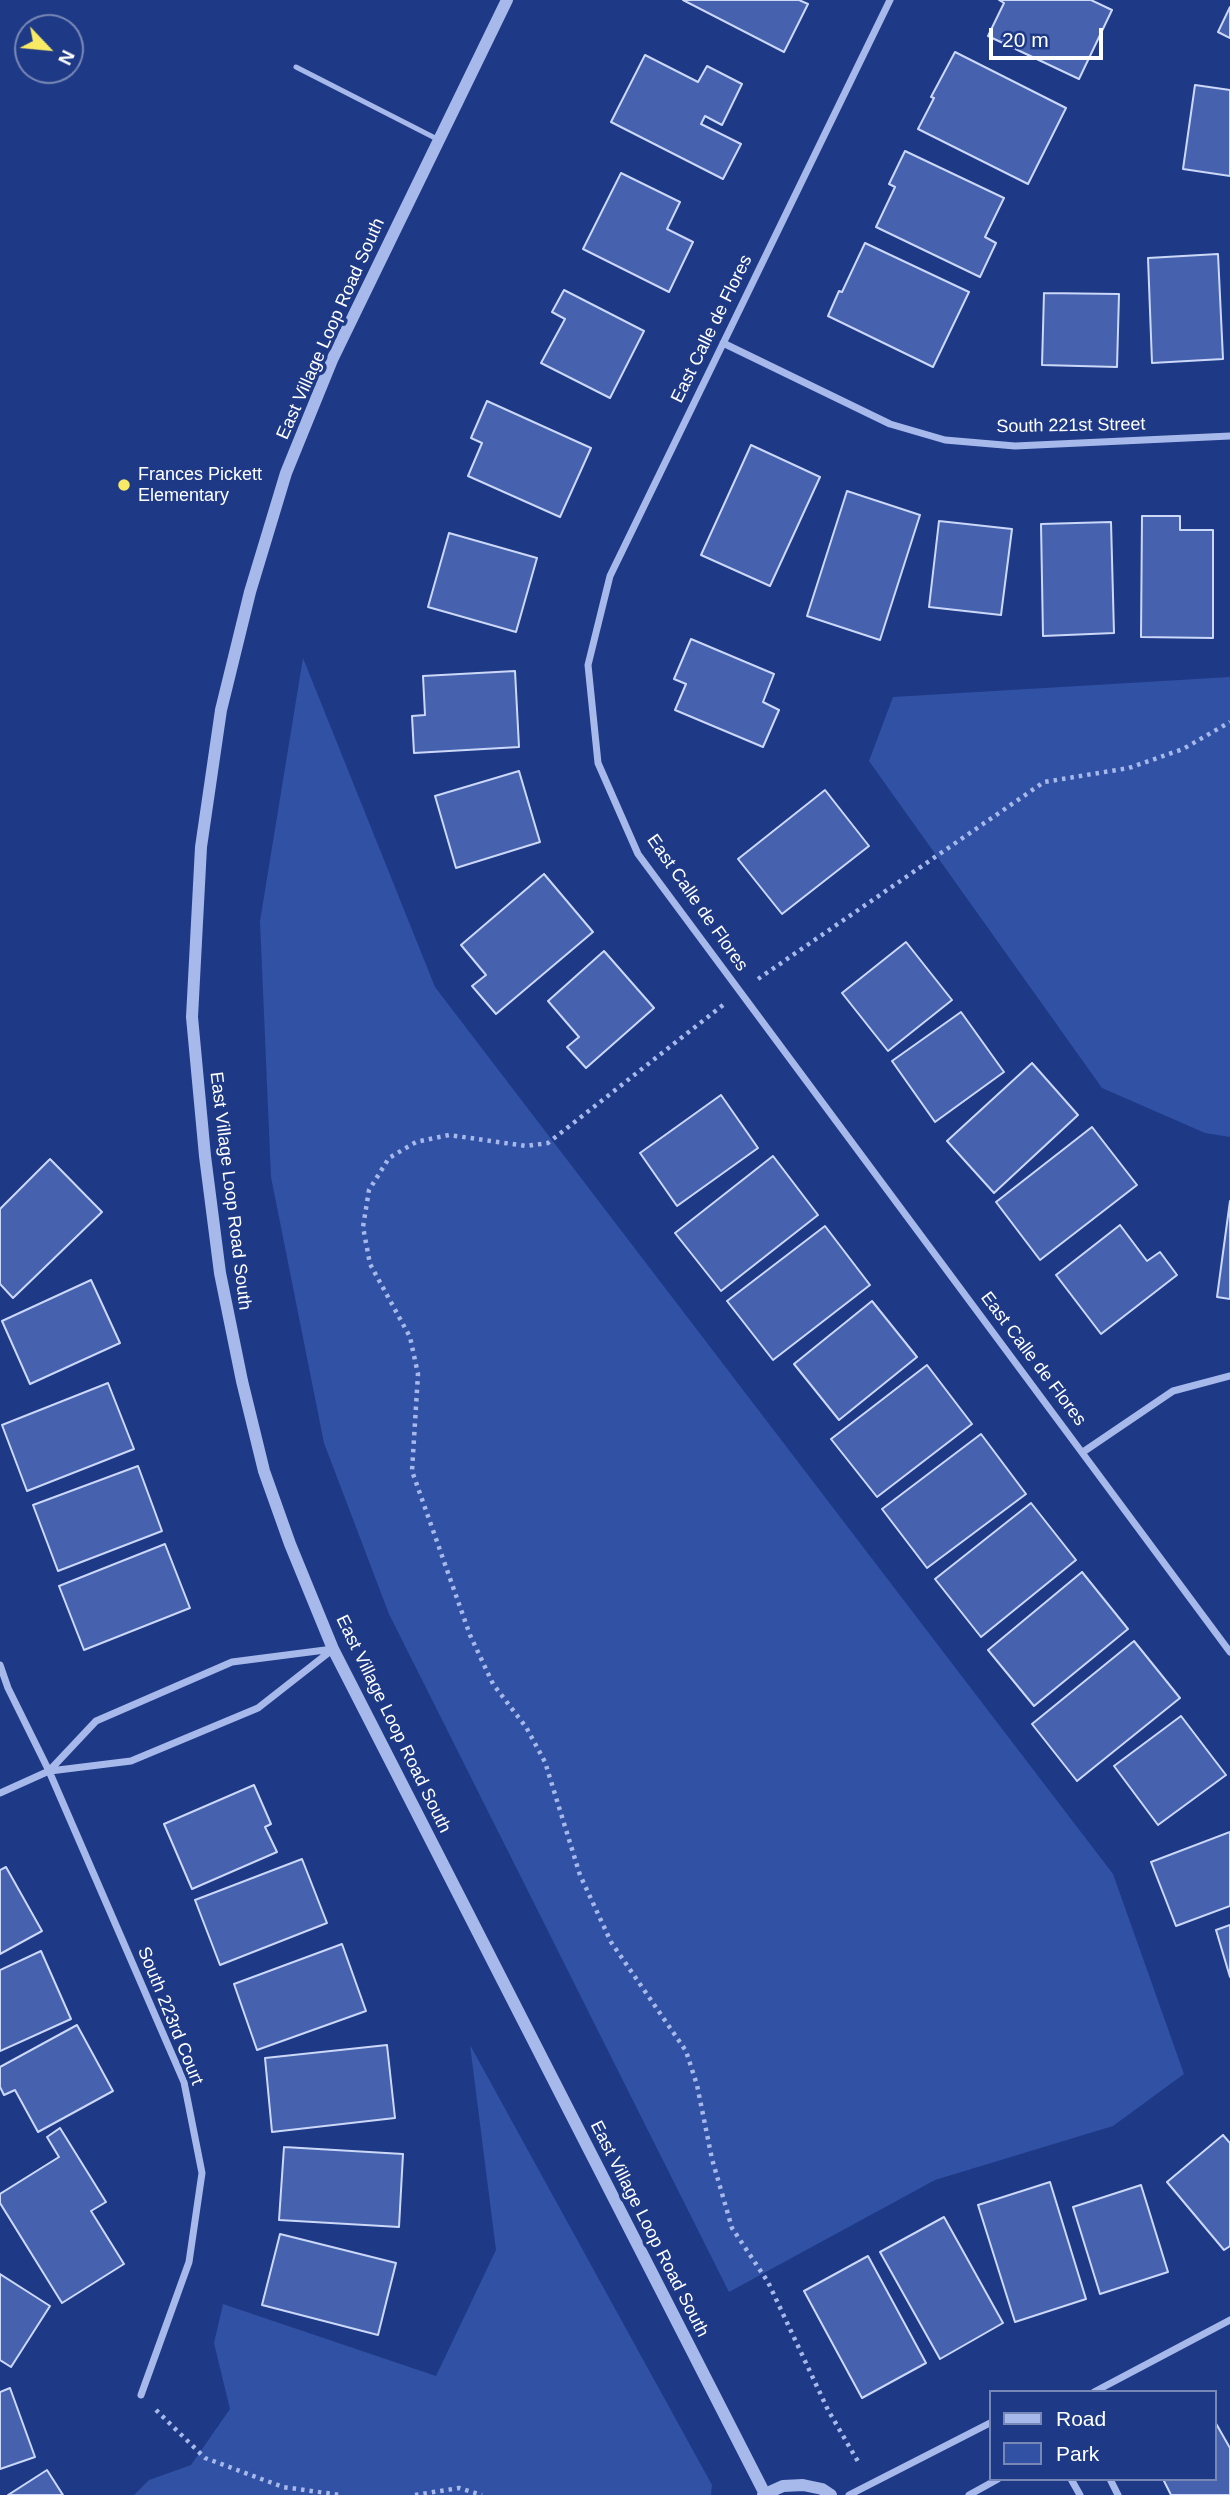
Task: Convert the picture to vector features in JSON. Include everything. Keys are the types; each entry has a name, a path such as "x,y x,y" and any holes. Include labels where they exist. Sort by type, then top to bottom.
{"street":[{"name":"East Village Loop Road South","path":"507,0 332,360 286,474 250,592 221,710 201,847 192,1017 205,1156 220,1273 264,1471 290,1544 333,1649 764,2494"},
{"name":"East Calle de Flores","path":"890,0 610,576 588,665 598,763 638,854 1230,1652"},
{"name":"South 221st Street","path":"723,343 890,424 945,440 1015,446 1230,436"},
{"path":"1083,1452 1173,1391 1230,1376"},
{"path":"49,1771 96,1721 232,1662 333,1649"},
{"path":"0,1793 49,1771 131,1761 258,1708 333,1649"},
{"name":"South 223rd Court","path":"0,1665 184,2082 202,2173 189,2262 141,2395"},
{"path":"1098,2390 1230,2320"},
{"path":"849,2495 988,2424"},
{"path":"970,2495 994,2481"},
{"path":"764,2494 783,2486 803,2485 822,2489 831,2495"}],"lane":[{"path":"296,67 439,140"}],"path":[{"path":"871,2483 828,2410 768,2282 732,2228 712,2160 697,2085 685,2051 611,1942 580,1875 545,1762 526,1727 494,1684 470,1635 412,1471 418,1374 410,1337 370,1264 363,1227 369,1190 389,1158 416,1142 449,1135 526,1146 548,1143 740,991 1044,782 1129,768 1183,749 1230,722"},
{"path":"141,2395 205,2458 283,2487 340,2495"},
{"path":"415,2495 459,2487 482,2495"}],"green space":[{"path":"303,658 435,987 1113,1874 1184,2074 1113,2126 935,2180 729,2292 389,1614 324,1443 271,1177 260,921"},
{"path":"1230,677 1230,1137 1205,1133 1102,1088 869,761 893,697"},
{"path":"470,2045 712,2485 711,2495 134,2495 149,2480 191,2465 230,2409 214,2343 223,2304 436,2376 496,2250"}],"building":[{"path":"683,0 799,0 808,4 784,52"},
{"path":"999,0 1091,0 1112,10 1079,79 988,36 1004,3"},
{"path":"1230,7 1230,38 1218,32"},
{"path":"955,52 1066,108 1028,184 918,129 934,98 931,97"},
{"path":"645,55 698,82 707,66 742,84 722,125 705,116 701,124 741,144 723,179 611,122"},
{"path":"1195,85 1230,90 1230,176 1183,169"},
{"path":"905,151 1004,198 985,237 996,243 980,277 876,227 895,187 889,184"},
{"path":"621,173 680,202 667,229 693,242 669,292 583,249"},
{"path":"865,243 969,292 933,367 828,316"},
{"path":"1218,254 1223,359 1152,363 1148,258"},
{"path":"564,290 644,331 610,398 541,363 565,319 552,312"},
{"path":"1044,293 1119,294 1117,367 1042,365"},
{"path":"487,401 591,448 560,517 468,476 482,443 471,438"},
{"path":"751,445 820,477 770,586 701,555"},
{"path":"847,491 920,515 880,640 807,616"},
{"path":"1142,516 1180,516 1180,530 1213,530 1213,638 1141,637"},
{"path":"939,521 1012,529 1001,615 929,607"},
{"path":"1111,522 1114,633 1043,636 1041,524"},
{"path":"449,533 537,558 516,632 428,607"},
{"path":"691,639 774,674 763,702 779,710 763,747 675,710 686,684 674,679"},
{"path":"515,671 519,747 414,753 412,716 425,715 423,676"},
{"path":"519,771 540,842 456,868 435,796"},
{"path":"825,790 869,846 782,914 738,859"},
{"path":"544,874 593,932 496,1014 472,986 486,975 461,945"},
{"path":"906,942 952,1000 888,1051 842,993"},
{"path":"604,951 654,1008 586,1068 567,1047 579,1037 548,1001"},
{"path":"961,1012 1004,1072 935,1122 892,1061"},
{"path":"1032,1063 1078,1115 994,1193 947,1141"},
{"path":"721,1095 758,1148 677,1206 640,1153"},
{"path":"1092,1127 1137,1185 1040,1260 996,1202"},
{"path":"773,1156 818,1215 721,1291 675,1233"},
{"path":"50,1159 102,1212 13,1298 0,1284 0,1209"},
{"path":"1230,1201 1230,1299 1217,1297"},
{"path":"1120,1225 1147,1261 1160,1252 1177,1275 1101,1334 1056,1275"},
{"path":"825,1226 870,1285 773,1360 727,1301"},
{"path":"91,1280 120,1343 30,1384 2,1321"},
{"path":"872,1301 917,1357 839,1420 794,1364"},
{"path":"927,1365 972,1424 877,1497 831,1439"},
{"path":"108,1383 134,1449 27,1491 2,1425"},
{"path":"981,1434 1026,1494 927,1568 882,1509"},
{"path":"138,1466 162,1531 58,1571 33,1505"},
{"path":"1031,1503 1076,1560 981,1637 935,1579"},
{"path":"165,1544 190,1608 84,1650 59,1586"},
{"path":"1082,1572 1128,1629 1034,1706 988,1650"},
{"path":"1134,1641 1180,1698 1077,1781 1032,1724"},
{"path":"1181,1716 1226,1775 1158,1825 1114,1766"},
{"path":"254,1785 271,1824 265,1827 277,1852 192,1889 164,1824"},
{"path":"1230,1832 1230,1906 1176,1926 1151,1862"},
{"path":"302,1859 327,1923 220,1965 195,1900"},
{"path":"6,1867 42,1931 0,1954 0,1870"},
{"path":"1230,1925 1230,1977 1216,1930"},
{"path":"342,1944 366,2011 257,2050 234,1984"},
{"path":"41,1951 71,2019 0,2051 0,1970"},
{"path":"77,2025 113,2091 38,2132 15,2090 4,2095 0,2087 0,2067"},
{"path":"387,2045 395,2118 272,2132 265,2058"},
{"path":"60,2128 106,2202 91,2211 124,2264 62,2303 0,2203 0,2194 59,2157 47,2137"},
{"path":"1223,2135 1230,2143 1230,2246 1224,2250 1167,2182"},
{"path":"284,2147 403,2154 399,2227 279,2220"},
{"path":"1050,2182 1086,2299 1015,2322 978,2205"},
{"path":"1141,2185 1168,2272 1100,2294 1073,2207"},
{"path":"944,2217 1003,2323 940,2359 880,2252"},
{"path":"280,2234 396,2263 378,2335 262,2305"},
{"path":"868,2256 926,2363 862,2398 804,2291"},
{"path":"0,2274 50,2306 11,2367 0,2360"},
{"path":"10,2388 35,2457 0,2469 0,2392"},
{"path":"1216,2424 1230,2448 1230,2495 1171,2495 1164,2481 1216,2481"},
{"path":"47,2470 63,2495 8,2495"}],"place":[{"name":"Frances Pickett Elementary","path":"124,485"}]}
